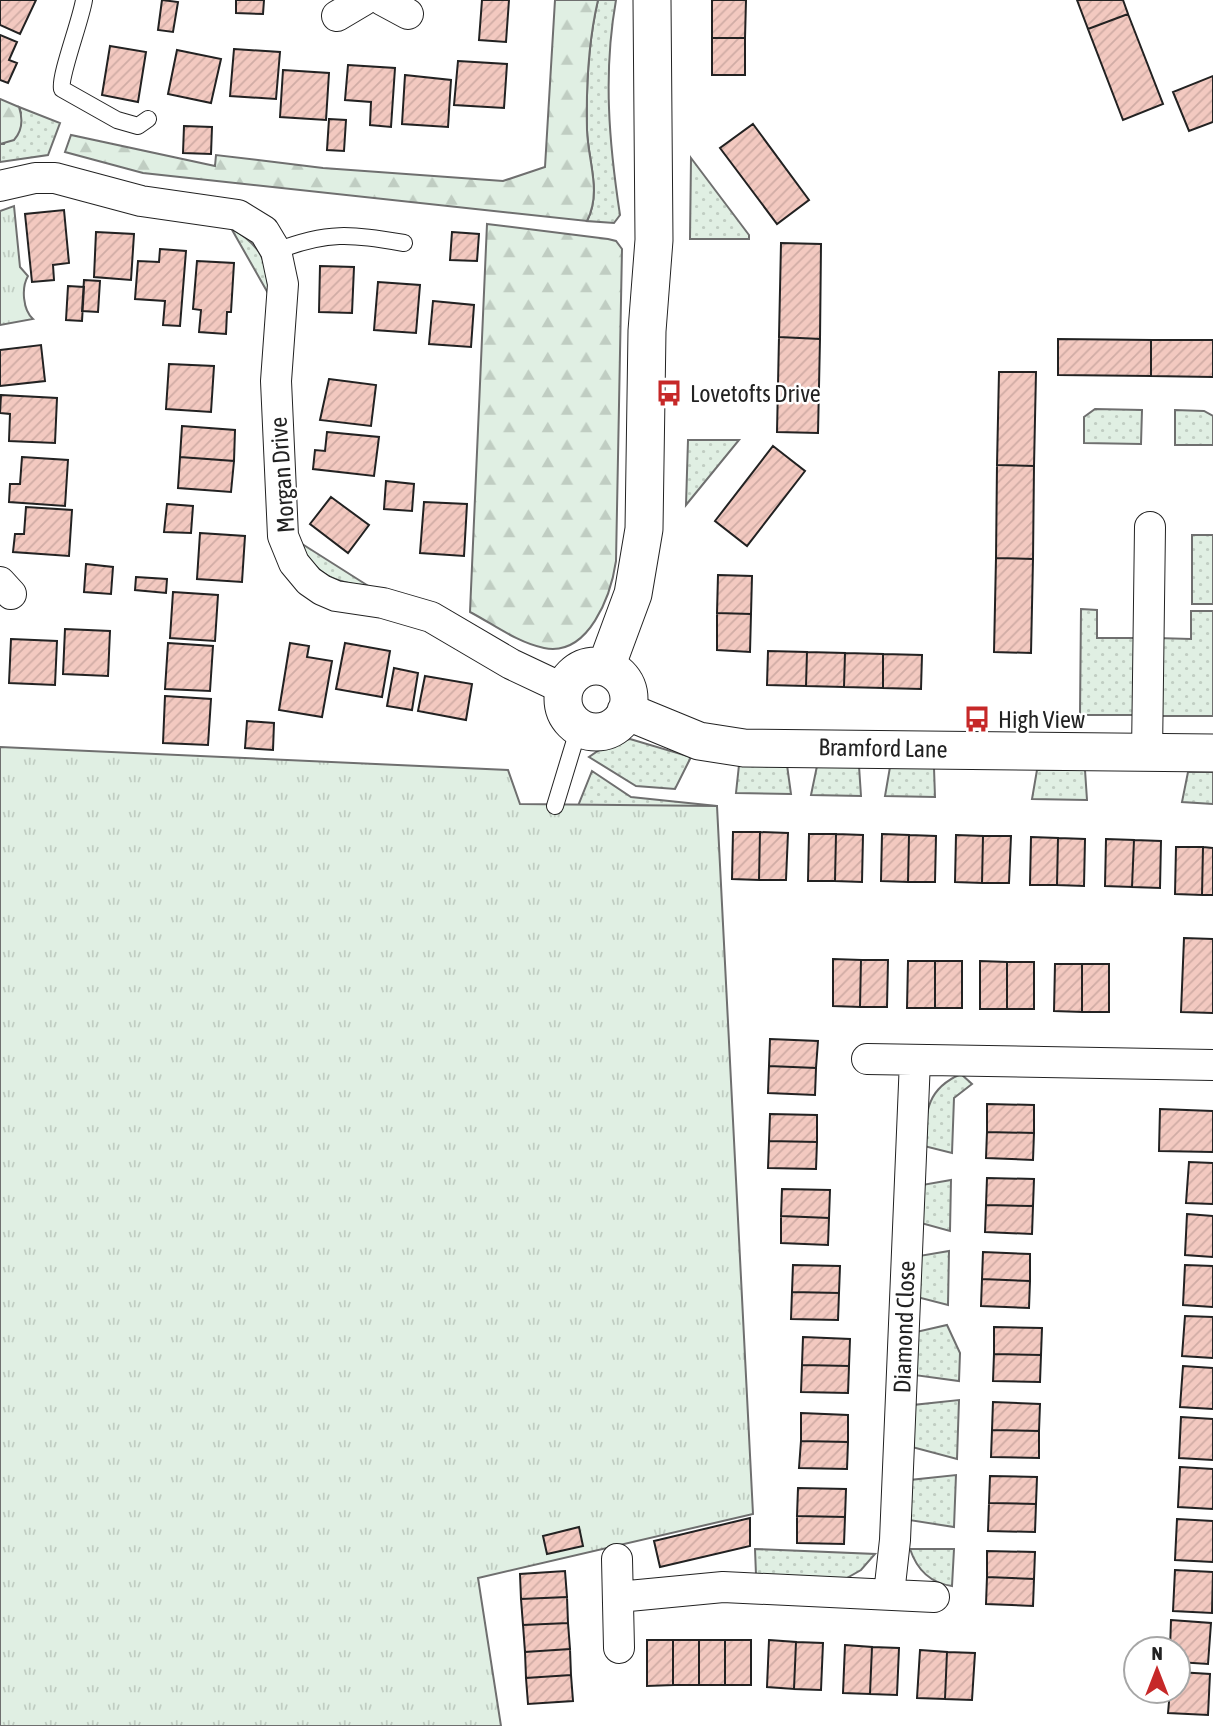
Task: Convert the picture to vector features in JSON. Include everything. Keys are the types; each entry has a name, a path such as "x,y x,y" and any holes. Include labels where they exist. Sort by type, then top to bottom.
{"street":[{"path":"337,16 364,0"},
{"path":"606,667 633,594 643,529 647,331 654,240 653,0"},
{"name":"Morgan Drive","path":"0,186 35,178 55,178 141,201 238,215 264,231 276,251 283,284 276,381 284,536 294,563 309,581 323,590 336,596 383,603 431,617 511,664 564,689"},
{"path":"1147,752 1150,527"},
{"path":"586,667 606,667 621,678 628,693 626,711 616,725 604,731 591,732 579,727 567,715 562,700 564,689 572,676 586,667"},
{"name":"Bramford Lane","path":"626,711 691,738 744,748 1213,753"},
{"path":"867,1059 1213,1065"},
{"name":"Diamond Close","path":"889,1594 895,1540 915,1060"},
{"path":"617,1559 619,1648"},
{"path":"618,1597 723,1587 934,1597"}],"lane":[{"path":"84,0 77,34 61,77 62,89 117,120 138,126 148,119"},
{"path":"276,251 328,235 348,234 404,243"},
{"path":"555,806 579,727"}],"green space":[{"path":"555,0 598,0 587,81 587,130 594,187 587,221 143,173 65,152 71,135 215,166 216,155 323,168 503,181 545,167"},
{"path":"598,0 616,0 609,81 610,135 620,215 614,223 587,221 594,188 587,130 587,81"},
{"path":"0,99 19,107 22,120 14,140 0,144"},
{"path":"19,107 60,123 48,155 0,162 0,144 4,144 21,113"},
{"path":"691,158 749,235 749,239 690,239"},
{"path":"14,206 20,267 28,276 24,299 33,319 0,325 0,211"},
{"path":"487,224 608,239 616,241 622,249 616,561 609,590 595,621 574,643 560,648 544,648 525,642 470,612"},
{"path":"231,228 250,242 261,256 269,295"},
{"path":"1095,409 1142,410 1141,444 1084,443 1084,417"},
{"path":"1175,410 1204,411 1213,416 1213,445 1175,445"},
{"path":"688,440 739,440 686,505"},
{"path":"1192,535 1213,535 1213,604 1192,604"},
{"path":"299,542 370,587 336,580 319,570"},
{"path":"1081,609 1097,610 1097,638 1140,638 1135,715 1080,715"},
{"path":"1191,611 1213,611 1213,716 1159,716 1157,638 1191,639"},
{"path":"630,739 691,757 675,789 636,786 589,757 608,744"},
{"path":"0,747 508,770 520,804 717,806 753,1514 478,1578 501,1726 0,1726"},
{"path":"739,765 787,765 791,794 736,793"},
{"path":"817,766 859,766 861,796 811,795"},
{"path":"890,767 934,768 935,797 885,796"},
{"path":"1037,770 1085,770 1087,800 1032,799"},
{"path":"592,771 631,797 717,806 578,806"},
{"path":"1188,772 1213,772 1213,804 1182,802"},
{"path":"961,1074 972,1084 954,1098 952,1153 924,1146 927,1112 934,1094 949,1080"},
{"path":"951,1180 950,1231 921,1223 922,1185"},
{"path":"949,1251 948,1305 917,1297 919,1256"},
{"path":"947,1325 960,1353 959,1381 914,1375 916,1332"},
{"path":"959,1400 957,1459 912,1447 913,1405"},
{"path":"956,1475 954,1527 909,1520 910,1480"},
{"path":"755,1549 875,1554 861,1570 845,1579 756,1575"},
{"path":"910,1549 954,1549 952,1586 937,1582 925,1574"}],"building":[{"path":"0,0 36,0 20,34 0,25"},
{"path":"162,0 178,2 173,32 158,30"},
{"path":"236,0 264,0 263,14 236,13"},
{"path":"482,0 509,0 506,42 479,40"},
{"path":"712,0 746,0 745,38 712,38"},
{"path":"1077,0 1123,0 1128,14 1088,29"},
{"path":"1128,14 1163,104 1123,120 1088,29"},
{"path":"0,35 17,42 9,60 17,63 8,83 0,80"},
{"path":"712,38 745,38 745,75 712,75"},
{"path":"110,46 146,52 138,102 102,95"},
{"path":"234,49 280,52 276,99 230,96"},
{"path":"177,50 221,59 211,103 168,94"},
{"path":"458,61 507,64 504,108 454,105"},
{"path":"348,65 395,68 391,127 370,125 371,102 345,100"},
{"path":"283,70 329,73 326,120 280,117"},
{"path":"405,75 451,80 448,127 402,124"},
{"path":"1213,76 1213,122 1189,131 1173,92"},
{"path":"329,119 346,120 344,151 327,150"},
{"path":"753,124 809,200 777,224 720,148"},
{"path":"184,126 212,127 211,154 183,153"},
{"path":"64,210 69,263 53,265 54,280 32,282 25,214"},
{"path":"96,232 134,234 131,280 94,277"},
{"path":"452,232 479,234 477,261 450,260"},
{"path":"781,243 821,244 820,339 779,337"},
{"path":"160,249 186,251 180,326 163,325 165,301 135,299 138,261 159,262"},
{"path":"197,261 234,263 231,312 227,312 226,334 199,332 201,310 193,309"},
{"path":"320,266 354,267 352,313 319,312"},
{"path":"84,280 100,281 98,312 82,311"},
{"path":"378,282 420,285 416,333 374,330"},
{"path":"68,286 84,287 82,321 66,320"},
{"path":"433,301 474,305 471,347 429,344"},
{"path":"779,337 820,339 818,433 777,432"},
{"path":"1058,339 1151,340 1151,376 1058,375"},
{"path":"1151,340 1213,340 1213,377 1151,376"},
{"path":"41,345 45,381 0,386 0,350"},
{"path":"169,364 214,366 211,412 166,409"},
{"path":"999,372 1036,372 1034,466 997,465"},
{"path":"329,379 376,385 371,426 320,420"},
{"path":"1,395 57,398 55,443 9,441 10,414 0,413"},
{"path":"182,426 235,430 234,461 180,457"},
{"path":"327,432 379,437 374,476 313,469 315,450 325,451"},
{"path":"773,446 805,471 747,546 715,521"},
{"path":"22,457 68,460 65,506 9,502 10,484 20,484"},
{"path":"180,457 234,461 231,492 178,488"},
{"path":"997,465 1034,466 1033,559 996,558"},
{"path":"386,481 414,484 412,511 384,509"},
{"path":"331,497 369,525 348,553 310,524"},
{"path":"424,502 467,504 464,556 420,553"},
{"path":"167,504 193,506 191,533 164,532"},
{"path":"26,507 72,510 69,556 13,552 15,534 24,534"},
{"path":"200,533 245,536 242,582 197,579"},
{"path":"996,558 1033,559 1031,653 994,652"},
{"path":"86,564 113,567 111,594 84,592"},
{"path":"718,575 752,576 751,614 717,613"},
{"path":"136,577 167,579 166,593 135,590"},
{"path":"173,592 218,595 215,641 170,638"},
{"path":"717,613 751,614 750,652 717,650"},
{"path":"65,629 110,631 108,676 63,674"},
{"path":"11,639 57,641 55,685 9,683"},
{"path":"168,643 213,646 210,691 165,689"},
{"path":"290,643 309,646 307,657 332,661 322,717 279,710"},
{"path":"345,643 390,651 382,697 336,689"},
{"path":"768,651 807,652 806,686 767,685"},
{"path":"807,652 845,653 844,687 806,686"},
{"path":"845,653 883,654 883,688 844,687"},
{"path":"883,654 922,655 921,689 883,688"},
{"path":"394,668 418,673 412,710 387,706"},
{"path":"425,676 472,684 466,720 418,711"},
{"path":"165,696 211,699 208,745 163,743"},
{"path":"247,721 274,723 273,750 245,748"},
{"path":"733,832 760,832 759,880 732,879"},
{"path":"760,832 788,833 786,880 759,880"},
{"path":"809,834 836,834 835,881 808,881"},
{"path":"836,834 863,835 862,882 835,881"},
{"path":"882,834 909,835 908,882 881,881"},
{"path":"909,835 936,836 935,882 908,882"},
{"path":"956,835 983,836 982,883 955,882"},
{"path":"983,836 1011,836 1009,883 982,883"},
{"path":"1031,837 1058,838 1057,885 1030,885"},
{"path":"1058,838 1085,839 1084,886 1057,885"},
{"path":"1106,839 1134,840 1132,887 1105,886"},
{"path":"1134,840 1161,841 1160,888 1132,887"},
{"path":"1176,847 1203,847 1202,895 1175,894"},
{"path":"1203,847 1213,848 1213,895 1202,895"},
{"path":"1184,938 1213,939 1213,1013 1181,1012"},
{"path":"833,959 861,960 860,1007 833,1006"},
{"path":"861,960 888,960 887,1007 860,1007"},
{"path":"908,961 935,961 935,1008 907,1008"},
{"path":"935,961 962,961 962,1008 935,1008"},
{"path":"980,961 1007,962 1007,1009 980,1009"},
{"path":"1007,962 1034,962 1034,1009 1007,1009"},
{"path":"1055,964 1082,964 1082,1012 1054,1011"},
{"path":"1082,964 1109,964 1109,1012 1082,1012"},
{"path":"770,1039 818,1041 816,1068 769,1066"},
{"path":"769,1066 816,1068 815,1095 768,1093"},
{"path":"987,1104 1034,1105 1034,1133 987,1132"},
{"path":"1160,1109 1213,1111 1213,1152 1159,1151"},
{"path":"770,1114 817,1115 817,1142 769,1141"},
{"path":"987,1132 1034,1133 1033,1160 986,1158"},
{"path":"769,1141 817,1142 816,1169 768,1168"},
{"path":"1189,1162 1213,1163 1213,1204 1186,1203"},
{"path":"987,1178 1034,1179 1033,1206 986,1205"},
{"path":"782,1189 830,1190 829,1218 781,1216"},
{"path":"986,1205 1033,1206 1032,1234 985,1232"},
{"path":"1187,1214 1213,1216 1213,1257 1185,1255"},
{"path":"781,1216 829,1218 828,1245 781,1243"},
{"path":"983,1252 1030,1254 1030,1281 982,1279"},
{"path":"793,1265 840,1266 839,1293 792,1292"},
{"path":"1185,1265 1213,1266 1213,1307 1183,1305"},
{"path":"982,1279 1030,1281 1029,1308 981,1306"},
{"path":"792,1292 839,1293 838,1320 791,1319"},
{"path":"1185,1316 1213,1317 1213,1358 1182,1356"},
{"path":"994,1327 1042,1328 1041,1355 994,1354"},
{"path":"803,1337 850,1339 849,1366 802,1365"},
{"path":"994,1354 1041,1355 1040,1382 993,1381"},
{"path":"802,1365 849,1366 848,1393 801,1392"},
{"path":"1183,1366 1213,1368 1213,1409 1180,1407"},
{"path":"993,1402 1040,1404 1039,1431 992,1430"},
{"path":"801,1413 848,1415 848,1442 801,1441"},
{"path":"1181,1417 1213,1419 1213,1460 1179,1458"},
{"path":"992,1430 1039,1431 1039,1458 991,1457"},
{"path":"801,1441 848,1442 847,1469 799,1468"},
{"path":"1180,1467 1213,1469 1213,1509 1178,1507"},
{"path":"990,1476 1037,1477 1036,1504 989,1503"},
{"path":"798,1488 846,1489 845,1517 797,1516"},
{"path":"989,1503 1036,1504 1035,1532 988,1531"},
{"path":"797,1516 845,1517 844,1544 797,1543"},
{"path":"750,1518 750,1546 660,1567 654,1541"},
{"path":"1177,1519 1213,1521 1213,1562 1175,1560"},
{"path":"579,1527 583,1546 547,1554 543,1536"},
{"path":"987,1551 1035,1552 1034,1579 987,1577"},
{"path":"1175,1570 1213,1572 1212,1613 1173,1611"},
{"path":"565,1571 567,1597 521,1599 520,1574"},
{"path":"987,1577 1034,1579 1033,1606 986,1604"},
{"path":"567,1597 568,1623 523,1625 521,1599"},
{"path":"1171,1620 1211,1623 1208,1664 1192,1663 1192,1635 1170,1635"},
{"path":"568,1623 570,1649 525,1652 523,1625"},
{"path":"647,1640 673,1640 673,1685 647,1686"},
{"path":"673,1640 699,1640 699,1685 673,1685"},
{"path":"699,1640 725,1640 725,1685 699,1685"},
{"path":"725,1640 751,1640 751,1685 725,1685"},
{"path":"769,1640 796,1642 794,1689 767,1687"},
{"path":"796,1642 823,1643 821,1690 794,1689"},
{"path":"845,1645 872,1647 870,1694 843,1693"},
{"path":"872,1647 899,1648 897,1695 870,1694"},
{"path":"570,1649 571,1675 526,1678 525,1652"},
{"path":"920,1650 947,1652 945,1699 917,1698"},
{"path":"947,1652 975,1653 972,1700 945,1699"},
{"path":"1192,1673 1210,1674 1208,1715 1168,1713 1169,1705 1192,1705"},
{"path":"571,1675 573,1701 528,1704 526,1678"}],"place":[{"name":"Lovetofts Drive","path":"669,393"},
{"name":"High View","path":"977,719"}]}
